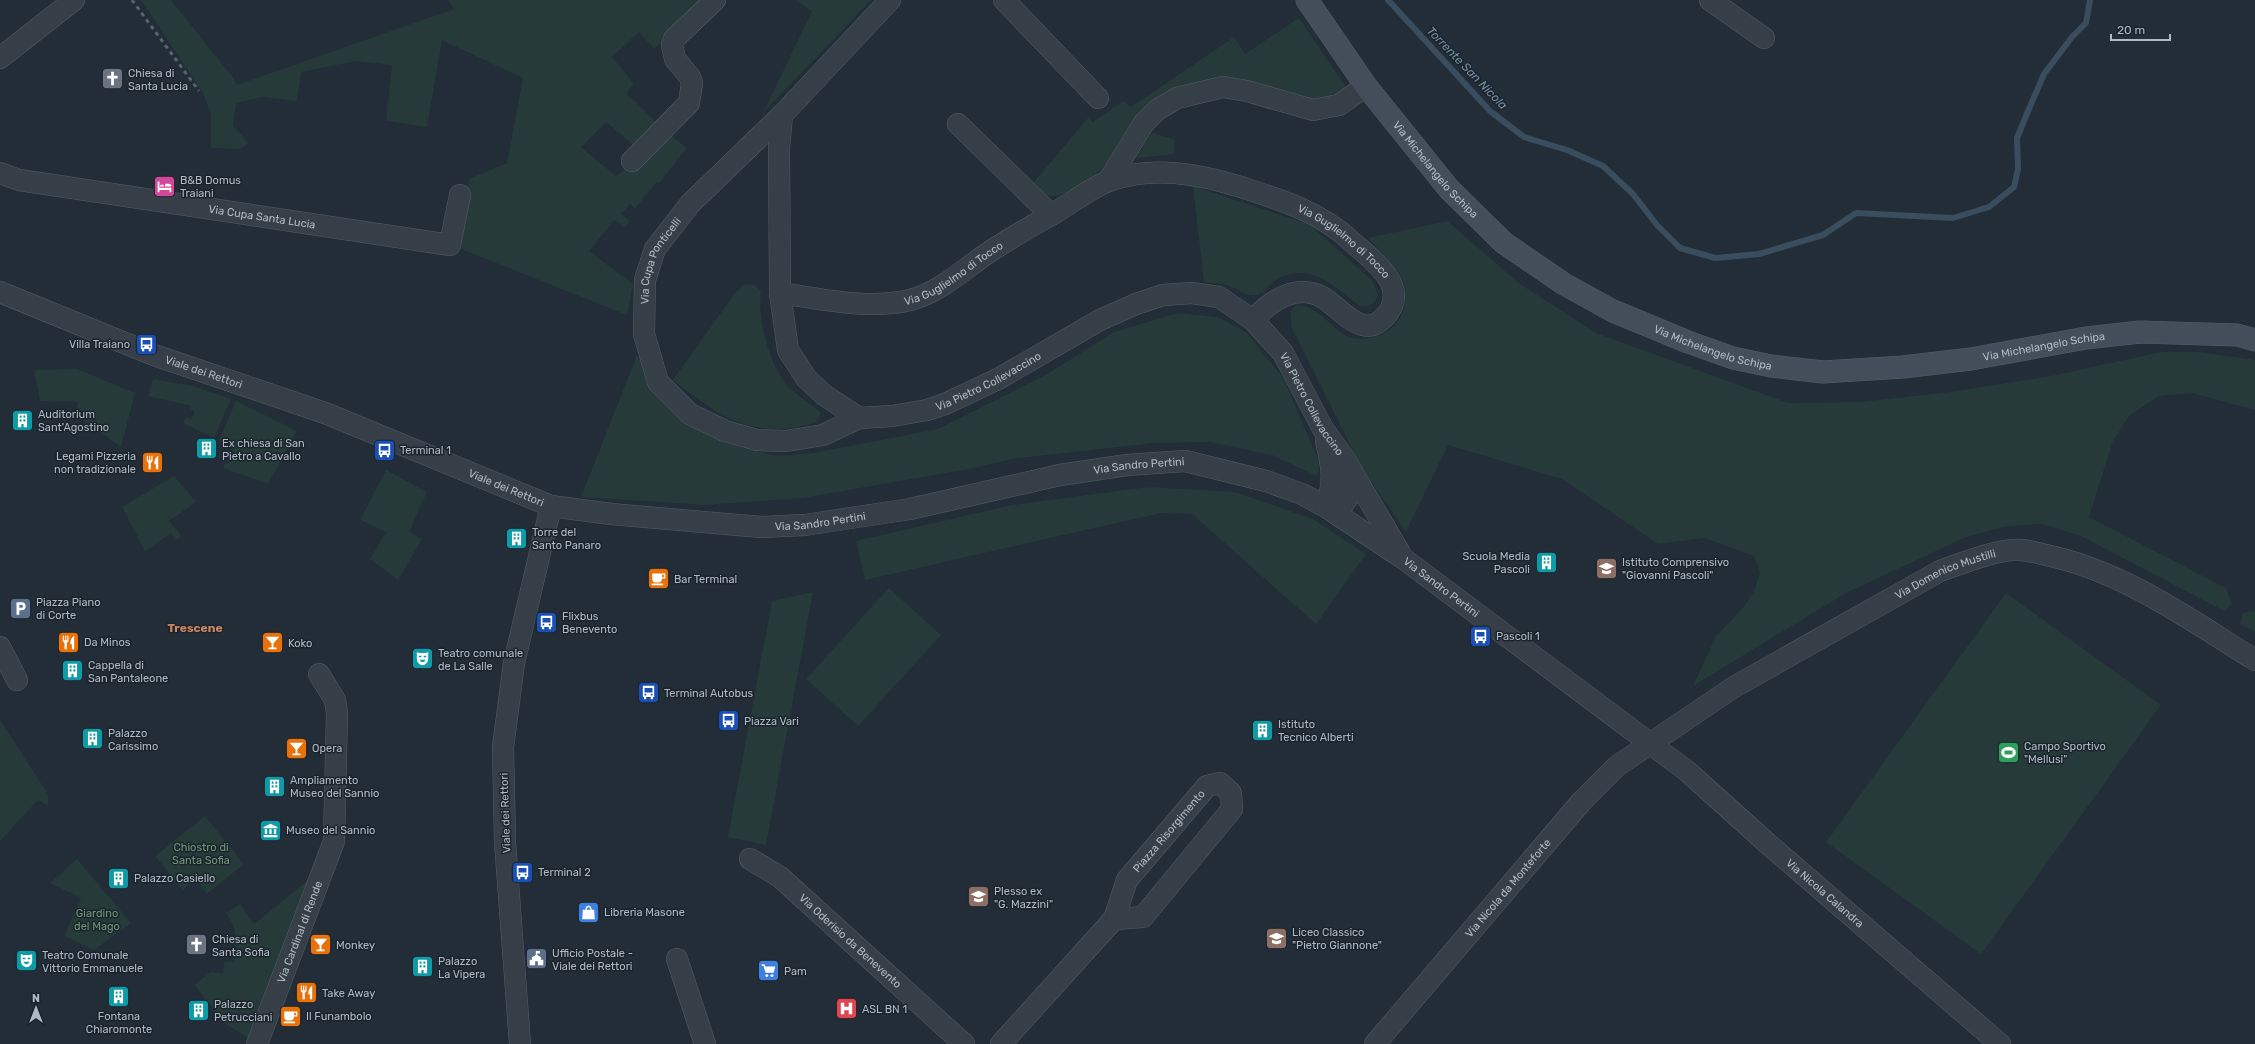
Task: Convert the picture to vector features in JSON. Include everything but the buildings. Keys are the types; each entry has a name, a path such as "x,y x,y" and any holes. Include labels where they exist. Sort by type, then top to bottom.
{"main road":[{"name":"Via Michelangelo Schipa","path":"1307,0 1366,86 1449,189 1504,243 1564,284 1613,311 1733,358 1771,366 1822,372 1911,366 1971,359 2086,338 2140,332 2236,335 2255,340"}],"street":[{"path":"0,58 74,0"},
{"path":"632,161 689,103 692,88 690,77 675,59 672,46 674,39 714,0"},
{"name":"Via Cupa Ponticelli","path":"860,418 823,435 786,441 757,440 725,431 690,414 658,382 644,334 645,280 655,249 690,204 782,115 890,0"},
{"path":"1004,0 1098,98"},
{"path":"1710,0 1764,38"},
{"name":"Via Guglielmo di Tocco","path":"1108,181 1144,123 1157,110 1177,98 1223,87 1247,91 1313,110 1339,105 1366,86"},
{"path":"782,115 779,148 780,293 788,350 806,378 824,395 860,418"},
{"path":"958,124 1051,216"},
{"name":"Via Guglielmo di Tocco","path":"780,293 870,304 883,304 912,299 940,286 996,247 1051,216 1108,181 1146,172 1179,172 1218,180 1284,202 1332,224 1388,275 1393,287 1394,299 1387,314 1382,319 1370,325 1354,322 1322,297 1309,293 1296,292 1282,296 1265,307 1254,320"},
{"name":"Via Cupa Santa Lucia","path":"0,173 19,180 450,245 460,195"},
{"name":"Viale dei Rettori","path":"0,292 154,355 325,413 551,506 514,663 503,747 505,842 520,1044"},
{"name":"Via Pietro Collevaccino","path":"860,418 892,416 927,410 945,404 998,379 1100,320 1163,295 1192,293 1219,297 1254,320 1283,353 1323,429 1350,469 1404,559"},
{"path":"1323,429 1333,469 1331,510"},
{"name":"Via Sandro Pertini","path":"551,506 611,514 761,527 805,525 910,509 1060,474 1127,465 1185,461 1266,481 1302,494 1331,510 1404,559 1514,644 1650,742"},
{"path":"1331,510 1349,499 1351,487 1350,469"},
{"name":"Via Domenico Mustilli","path":"1650,742 1734,687 1940,571 1977,557 2022,550 2071,560 2117,579 2162,603 2255,660"},
{"path":"0,648 17,680"},
{"name":"Via Cardinal di Rende","path":"257,1044 334,841 337,713 335,700 319,674"},
{"name":"Via Nicola da Monteforte","path":"1375,1044 1582,801 1617,766 1650,742"},
{"name":"Via Nicola Calandra","path":"1650,742 1687,771 1766,843 2000,1044"},
{"name":"Piazza Risorgimento","path":"1001,1044 1114,919 1127,880 1207,786 1220,783 1231,793 1232,809 1143,917 1114,919"},
{"name":"Via Oderisio da Benevento","path":"750,859 780,877 964,1044"},
{"path":"677,959 705,1044"}],"green space":[{"path":"141,0 171,0 234,79 237,85 454,9 448,0 703,0 654,49 639,32 612,57 634,84 626,93 658,125 687,148 659,183 657,182 635,208 630,204 621,214 630,220 626,227 614,220 589,251 633,284 627,315 461,249 469,179 507,163 523,78 442,40 427,127 386,121 392,65 356,61 301,72 297,101 263,97 236,103 233,126 249,143 240,149 211,148 211,115 203,93","holes":["606,122 644,154 616,176 581,147"]},
{"path":"871,0 763,113 812,11 797,1"},
{"path":"1299,18 1349,92 1324,105 1224,79 1200,81 1165,92 1145,108 1135,119 1101,169 1092,179 1081,187 1066,193 1047,197 1033,183 1088,118 1093,122 1123,101 1131,107 1234,37 1245,54"},
{"path":"1152,133 1174,139 1174,154 1136,158"},
{"path":"1193,186 1305,223 1313,228 1372,280 1378,295 1374,303 1366,307 1360,306 1341,291 1322,279 1313,275 1302,273 1291,274 1279,278 1263,292 1257,295 1246,294 1226,285 1204,282"},
{"path":"1447,221 1520,284 1596,333 1788,403 1860,402 1950,392 2051,376 2161,352 2198,352 2255,360 2255,410 2192,393 2159,396 2129,416 2113,441 2089,517 2226,588 2232,605 2224,611 2081,536 2043,524 2007,526 1966,537 1846,593 1693,686 1716,636 1743,608 1754,591 1760,573 1754,556 1704,538 1658,544 1562,479 1448,445 1406,532 1360,465 1291,326 1291,310 1296,305 1314,310 1340,332 1353,338 1366,339 1378,336 1388,331 1402,314 1405,303 1405,291 1400,274 1368,238"},
{"path":"744,285 755,285 761,291 760,302 763,328 766,342 776,368 782,379 789,387 821,413 816,423 793,428 773,429 755,427 738,422 722,415 673,380 735,293"},
{"path":"1178,313 1218,317 1246,332 1284,379 1320,464 1317,476 1272,455 1210,442 1154,443 1011,459 974,468 803,498 704,505 581,497 637,355 671,408 729,444 776,456 813,453 938,429 1049,373 1114,332"},
{"path":"77,369 135,393 121,447 74,414 79,402 40,401 34,370"},
{"path":"153,379 193,386 231,399 214,438 183,423 186,417 191,419 195,411 190,409 191,406 148,396"},
{"path":"236,401 297,431 268,484 223,468 225,464 232,461 233,447 219,440"},
{"path":"386,470 427,492 409,532 422,539 398,580 370,559 386,532 360,520"},
{"path":"174,476 196,502 169,521 181,535 180,538 175,541 171,533 145,551 122,507"},
{"path":"1148,487 1235,492 1313,519 1366,554 1316,624 1192,514 1161,513 865,580 856,541 1012,505"},
{"path":"889,588 941,635 858,726 806,679"},
{"path":"813,592 766,845 728,837 772,601"},
{"name":"Campo Sportivo \"Mellusi\"","path":"2006,593 2161,705 1981,954 1826,842"},
{"path":"2255,612 2255,632 2240,624 2243,613"},
{"path":"0,720 48,794 48,806 38,800 0,841"},
{"name":"Chiostro di Santa Sofia","path":"205,816 244,864 207,894 196,880 183,890 155,856"},
{"name":"Giardino del Mago","path":"77,859 131,923 94,950 64,936 81,898 50,883"},
{"path":"312,877 249,1038 224,1023 194,985 211,972 223,974 224,962 234,961 236,936 230,919 226,913 240,904 254,924"}],"waterway":[{"name":"Torrente San Nicola","path":"1388,0 1490,111 1524,137 1567,150 1603,166 1633,194 1657,225 1680,248 1715,258 1759,254 1823,235 1856,213 1953,218 1989,207 2014,187 2018,169 2017,138 2044,74 2072,37 2086,23 2090,0"}],"railway":[{"path":"132,0 199,91"}],"place":[{"name":"Chiesa di Santa Lucia","path":"113,79"},
{"name":"B&B Domus Traiani","path":"164,186"},
{"name":"Villa Traiano","path":"146,344"},
{"name":"Auditorium Sant'Agostino","path":"22,420"},
{"name":"Ex chiesa di San Pietro a Cavallo","path":"207,449"},
{"name":"Terminal 1","path":"384,450"},
{"name":"Legami Pizzeria non tradizionale","path":"152,462"},
{"name":"Torre del Santo Panaro","path":"517,538"},
{"name":"Scuola Media Pascoli","path":"1546,562"},
{"name":"Istituto Comprensivo \"Giovanni Pascoli\"","path":"1606,568"},
{"name":"Bar Terminal","path":"659,579"},
{"name":"Piazza Piano di Corte","path":"21,608"},
{"name":"Flixbus Benevento","path":"546,622"},
{"name":"Pascoli 1","path":"1480,636"},
{"name":"Da Minos","path":"68,642"},
{"name":"Koko","path":"272,643"},
{"name":"Teatro comunale de La Salle","path":"422,659"},
{"name":"Cappella di San Pantaleone","path":"73,671"},
{"name":"Terminal Autobus","path":"649,693"},
{"name":"Piazza Vari","path":"729,721"},
{"name":"Istituto Tecnico Alberti","path":"1262,730"},
{"name":"Palazzo Carissimo","path":"93,739"},
{"name":"Opera","path":"297,748"},
{"name":"Campo Sportivo \"Mellusi\"","path":"2009,752"},
{"name":"Ampliamento Museo del Sannio","path":"274,786"},
{"name":"Museo del Sannio","path":"271,830"},
{"name":"Terminal 2","path":"523,872"},
{"name":"Palazzo Casiello","path":"118,878"},
{"name":"Plesso ex \"G. Mazzini\"","path":"979,897"},
{"name":"Libreria Masone","path":"588,912"},
{"name":"Liceo Classico \"Pietro Giannone\"","path":"1276,938"},
{"name":"Chiesa di Santa Sofia","path":"197,945"},
{"name":"Monkey","path":"321,945"},
{"name":"Ufficio Postale - Viale dei Rettori","path":"537,959"},
{"name":"Teatro Comunale Vittorio Emmanuele","path":"26,961"},
{"name":"Palazzo La Vipera","path":"423,967"},
{"name":"Pam","path":"768,971"},
{"name":"Take Away","path":"307,993"},
{"name":"Fontana Chiaromonte","path":"119,996"},
{"name":"ASL BN 1","path":"846,1009"},
{"name":"Palazzo Petrucciani","path":"199,1010"},
{"name":"Il Funambolo","path":"291,1016"}],"district":[{"name":"Trescene","path":"195,628"}]}
